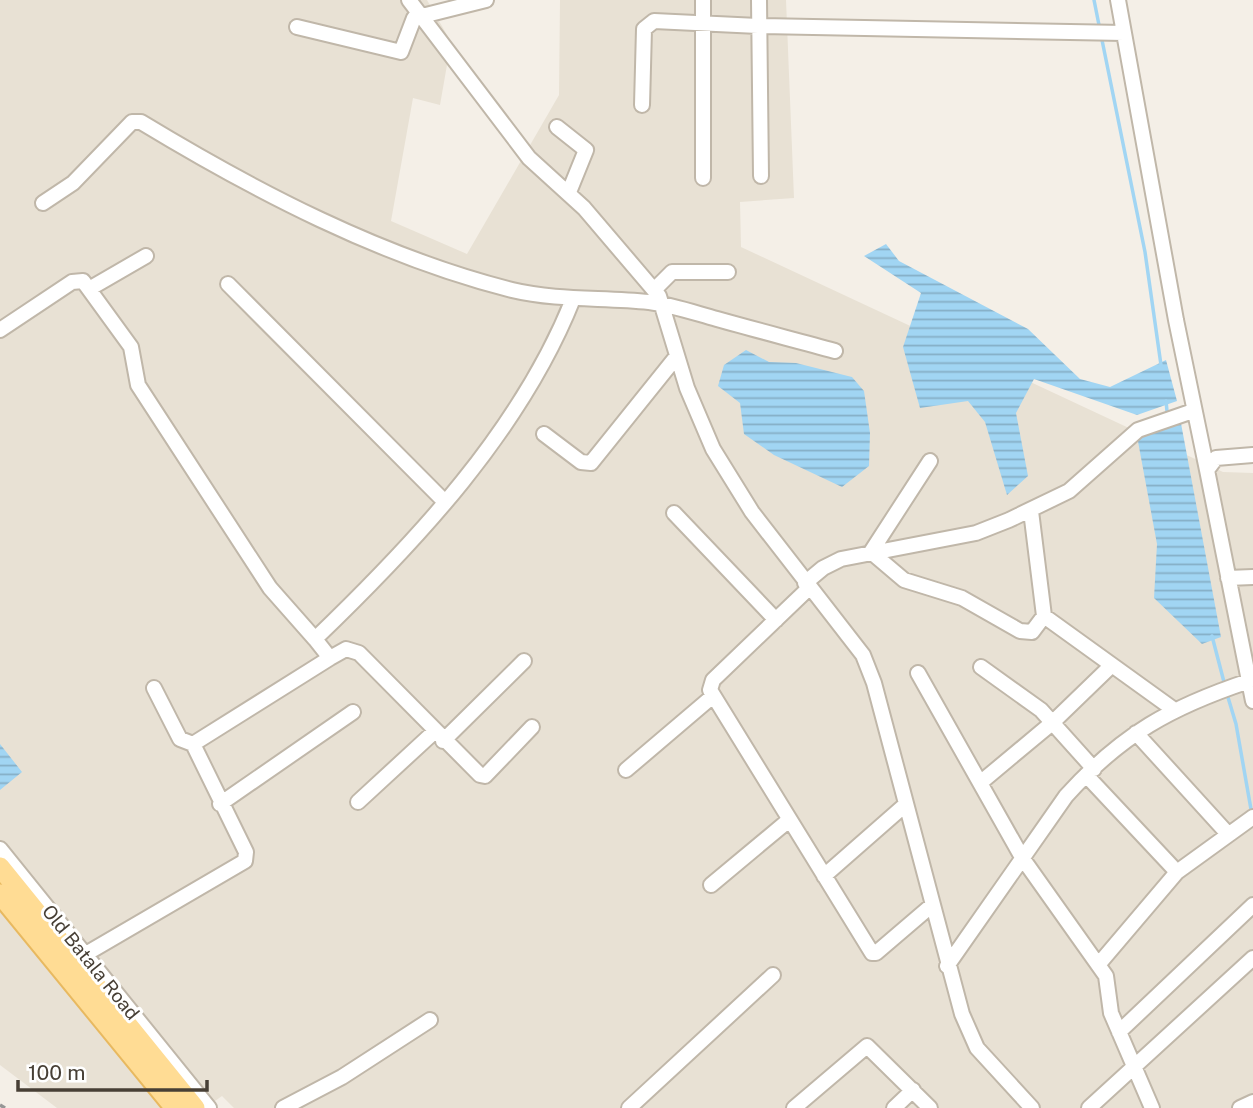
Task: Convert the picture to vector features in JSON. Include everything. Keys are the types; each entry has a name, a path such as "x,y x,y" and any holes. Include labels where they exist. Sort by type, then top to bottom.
{"main road":[{"path":"0,867 30,918 175,1108"},
{"path":"0,894 30,918 195,1108"}],"street":[{"path":"409,0 529,158 569,192 654,290 664,305 696,413 720,460 751,512 856,645 869,668 962,1014 977,1048 1032,1108"},
{"path":"297,27 399,53 403,51 411,20 419,15 486,0"},
{"path":"703,0 703,178"},
{"path":"759,0 761,176"},
{"path":"1118,0 1193,411 1228,578 1248,650 1253,701"},
{"path":"642,105 646,25 654,21 758,26 1124,33"},
{"path":"43,203 74,183 132,122 141,122 200,159 354,235 510,289 573,299 664,305 835,351"},
{"path":"557,127 586,150 569,192"},
{"path":"89,289 146,256"},
{"path":"654,290 672,272 728,272"},
{"path":"0,330 72,282 83,281 134,353 138,385 270,588 330,658"},
{"path":"228,284 444,501"},
{"path":"315,639 386,568 444,501 503,425 538,370 573,299"},
{"path":"544,434 581,461 591,463 677,356"},
{"path":"932,906 876,953 872,953 713,696 710,690 713,680 832,563 871,552 976,533 1031,511 1069,491 1138,429 1193,411"},
{"path":"1207,470 1216,458 1253,455"},
{"path":"871,552 930,461"},
{"path":"871,552 897,577 962,598 1020,631 1032,632 1044,616 1031,511"},
{"path":"674,513 776,620"},
{"path":"1228,578 1253,577"},
{"path":"1044,616 1173,709"},
{"path":"192,744 330,658 350,649 359,653 439,736 483,776 532,727"},
{"path":"358,802 524,662"},
{"path":"980,783 1052,723 1112,665"},
{"path":"981,667 1041,710 1090,772 1177,872"},
{"path":"918,673 1023,859 1108,980 1109,1007 1152,1108"},
{"path":"947,966 1066,796 1090,772 1136,733 1173,709 1249,681"},
{"path":"84,955 245,861 246,852 192,744 180,739 154,688"},
{"path":"626,770 713,696"},
{"path":"220,804 353,712"},
{"path":"1136,733 1228,834"},
{"path":"824,876 905,805"},
{"path":"1098,965 1177,872 1253,817"},
{"path":"711,885 789,820"},
{"name":"Old Batala Road","path":"0,849 209,1108"},
{"path":"1119,1032 1253,905"},
{"path":"1089,1108 1253,958"},
{"path":"629,1108 772,975"},
{"path":"283,1108 342,1077 430,1020"},
{"path":"794,1108 867,1046 930,1108"},
{"path":"894,1108 913,1090"},
{"path":"1240,1108 1253,1102"}],"shaded area":[{"path":"0,0 427,0 451,42 440,105 413,98 391,221 467,254 559,95 560,0 786,0 794,198 740,202 741,247 1223,472 1253,473 1253,1108 234,1108 222,1096 205,1108 57,1108 0,1065"}],"water":[{"path":"886,244 899,261 1028,329 1080,379 1110,387 1166,360 1177,401 1137,415 1034,379 1016,413 1028,476 1007,495 985,422 968,401 920,408 903,347 921,293 864,256"},
{"path":"746,350 769,362 796,363 852,377 864,391 870,433 869,466 842,487 774,455 744,434 740,403 718,386 724,365"},
{"path":"1180,418 1221,637 1202,644 1154,598 1157,544 1137,436"},
{"path":"0,744 22,772 0,790"}],"waterway":[{"path":"1094,0 1099,25"},
{"path":"1102,40 1145,252 1161,365"},
{"path":"1166,401 1167,411"},
{"path":"1212,636 1224,682"},
{"path":"1227,694 1236,724 1252,815"}],"railway":[{"path":"0,1105 5,1108"}]}
